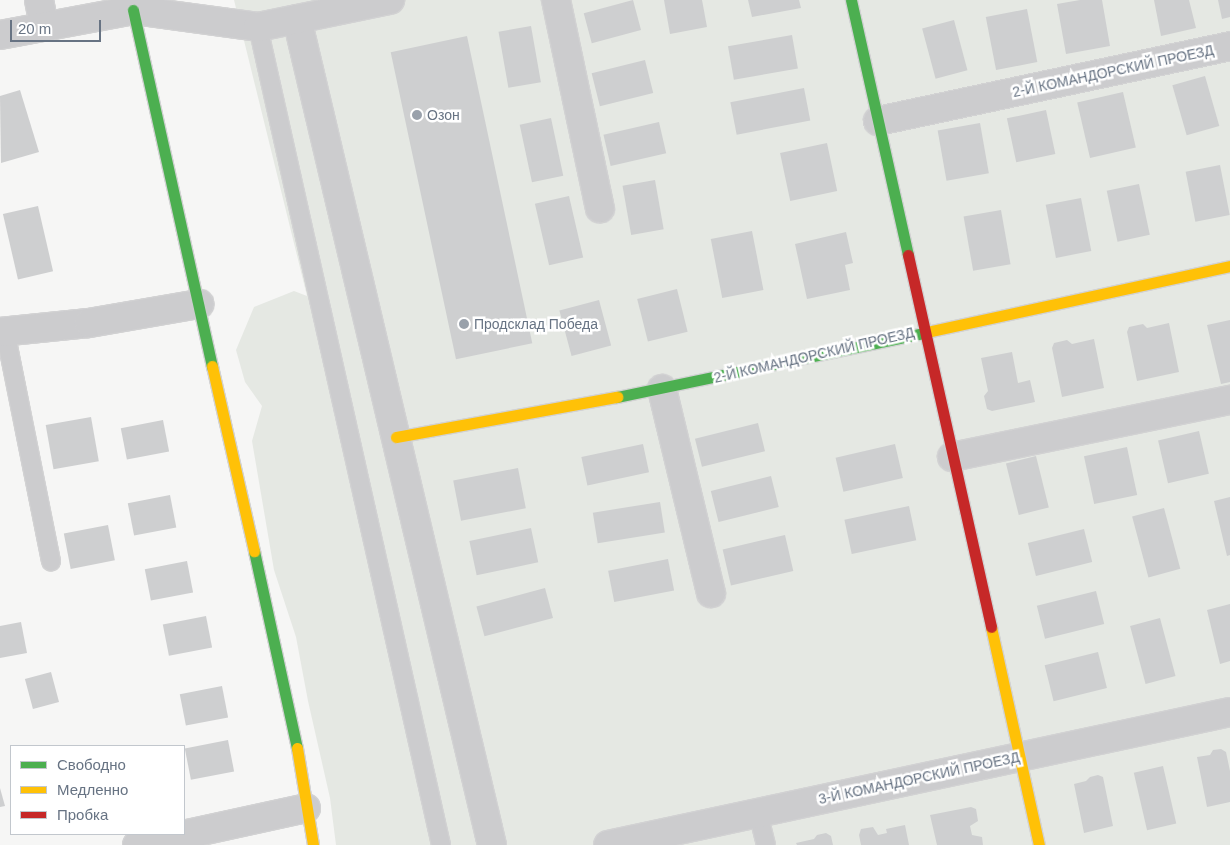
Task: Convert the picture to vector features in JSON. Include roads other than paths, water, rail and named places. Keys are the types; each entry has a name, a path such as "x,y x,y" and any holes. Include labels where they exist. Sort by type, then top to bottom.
{"street":[{"path":"0,35 41,13 133,10 258,27 390,0"},
{"path":"556,0 600,208"},
{"path":"851,0 1039,845"},
{"path":"133,10 299,755 313,845"},
{"path":"297,19 492,845"},
{"name":"2-Й КОМАНДОРСКИЙ ПРОЕЗД","path":"878,121 1230,46"},
{"name":"2-Й КОМАНДОРСКИЙ ПРОЕЗД","path":"396,436 662,389 924,330 1230,266"},
{"path":"2,332 89,322 199,304"},
{"path":"662,389 711,593"},
{"path":"952,457 1230,400"},
{"name":"3-Й КОМАНДОРСКИЙ ПРОЕЗД","path":"608,845 1230,712"},
{"path":"185,834 306,808"},
{"path":"137,845 183,835"}],"lane":[{"path":"258,27 441,845"},
{"path":"2,332 50,561"},
{"path":"758,812 766,845"}],"place":[{"name":"Озон","path":"417,115"},
{"name":"Продсклад Победа","path":"464,324"}]}
